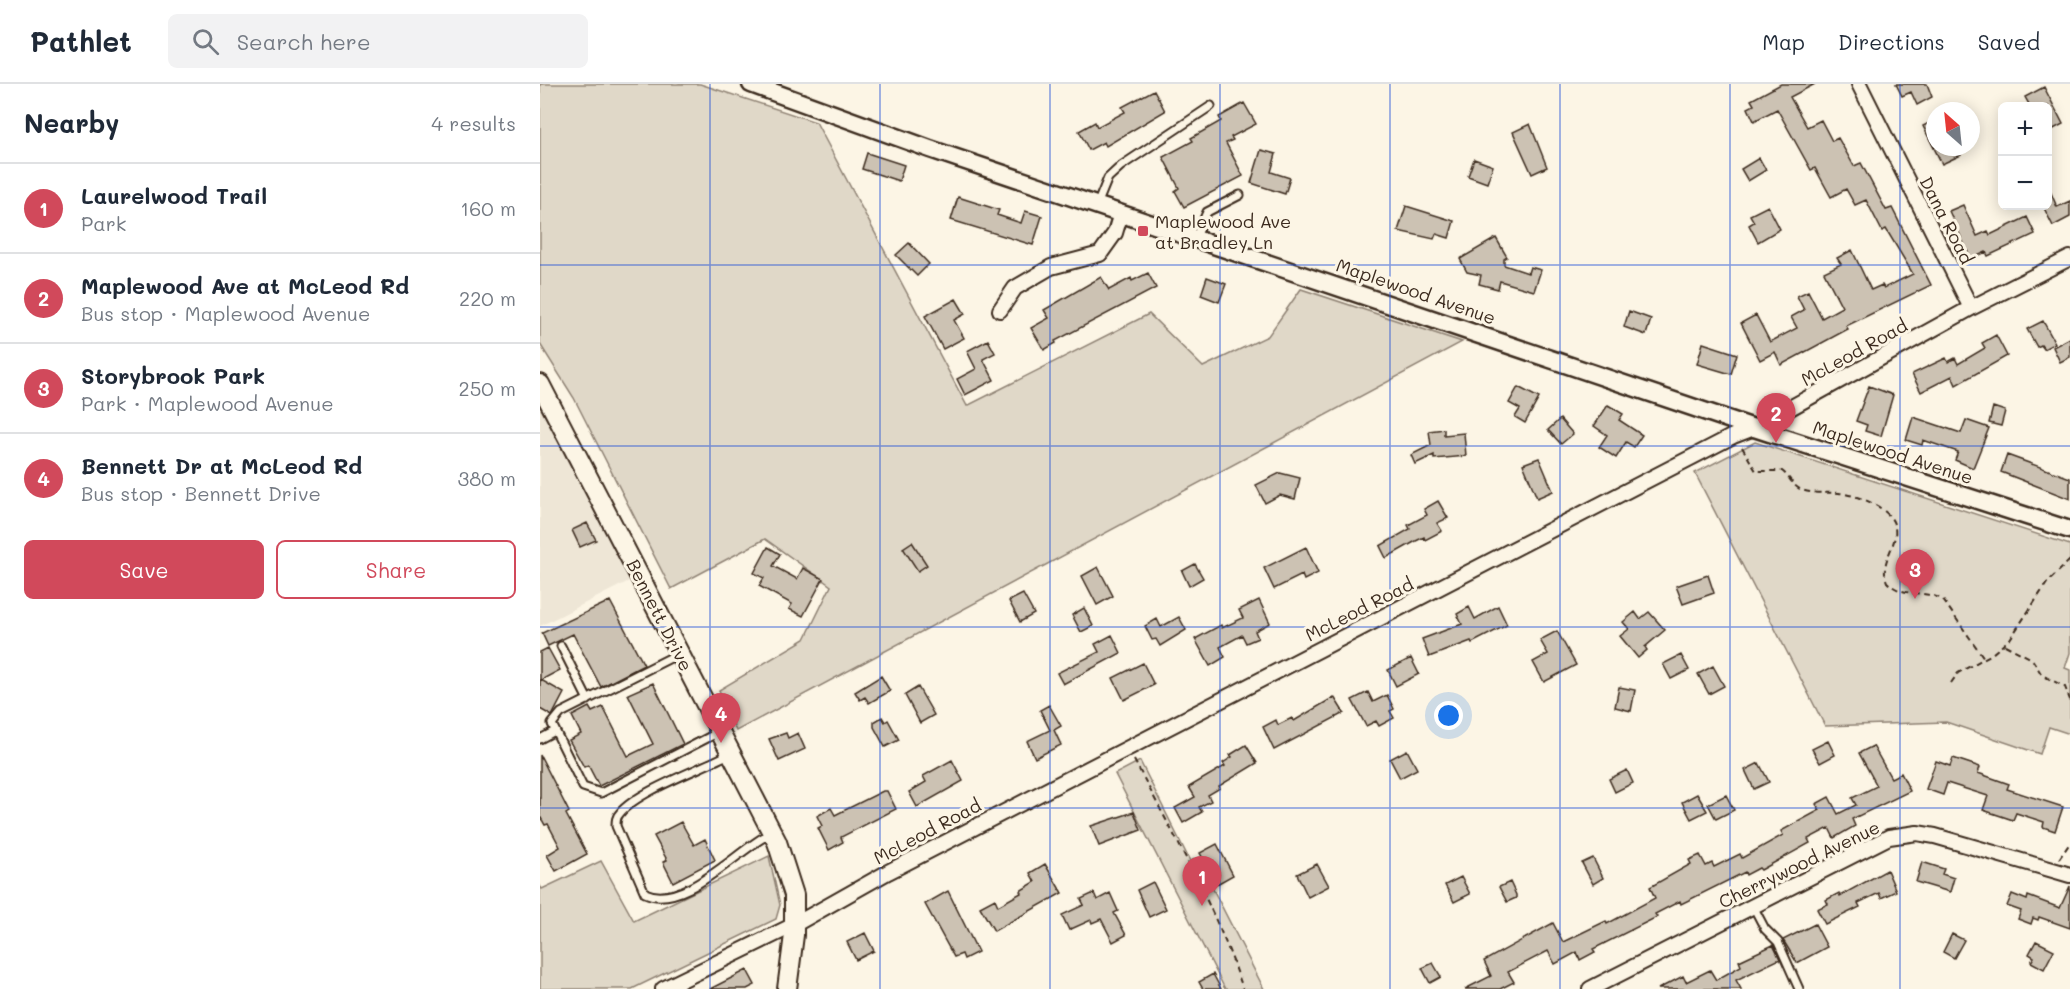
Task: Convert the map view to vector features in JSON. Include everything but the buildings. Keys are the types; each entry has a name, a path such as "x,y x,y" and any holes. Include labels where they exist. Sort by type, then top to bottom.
{"main road":[{"name":"Bennett Drive","path":"540,384 545,406 680,653 772,832 794,895 794,925 787,989"}],"street":[{"name":"Maplewood Avenue","path":"751,84 930,149 1196,237 1754,428 2070,530"},
{"name":"Dana Road","path":"1859,84 1971,308"},
{"path":"1000,310 1015,288 1051,267 1100,254 1115,233 1121,213"},
{"name":"McLeod Road","path":"663,989 794,925 888,872 1132,745 1733,436 1754,428 1971,308 2070,258"},
{"name":"Cherrywood Avenue","path":"1590,989 1889,837 1917,833 2070,875"}],"lane":[{"path":"1097,205 1108,178 1121,166 1211,106"},
{"path":"1196,237 1207,212 1240,195"},
{"path":"561,646 588,700"},
{"path":"680,653 561,713 552,724 583,787 601,792 720,732"},
{"path":"540,739 555,731"},
{"path":"731,753 653,791 627,806 617,815 616,826 645,893 656,898 676,893 705,879 772,832"},
{"path":"1753,906 1765,929 1778,942 1799,989"}],"path":[{"path":"1733,436 1746,451 1750,465 1756,471 1782,471 1794,485 1803,491 1847,494 1887,514 1893,521 1895,534 1886,562 1887,582 1912,595 1934,596 1943,600 1984,658"},
{"path":"1951,683 1958,673 2004,645 2020,627 2047,583 2070,560"},
{"path":"2004,645 2032,659 2042,675 2065,687 2070,700"},
{"path":"1132,745 1132,757 1187,859 1233,961 1243,989"},
{"path":"2054,870 2070,843"}],"shaded area":[{"path":"540,84 700,84 816,122 967,406 1149,314 1203,367 1268,336 1301,289 1462,342 736,731 719,690 805,639 831,586 765,539 671,589 574,398 540,344"},
{"path":"540,404 631,580 540,626"},
{"path":"1755,442 2070,545 2070,653 2065,668 2070,670 2070,734 2049,727 2040,754 1946,722 1825,726 1695,473"},
{"path":"1140,761 1190,861 1197,858 1264,989 1225,989 1115,774"},
{"path":"769,856 780,905 776,919 632,989 540,989 540,886 542,889 601,861 634,921"}],"place":[{"name":"Maplewood Ave at Bradley Ln","path":"1143,231"},
{"name":"Maplewood Ave at McLeod Rd","path":"1776,443"},
{"name":"Storybrook Park","path":"1915,599"},
{"name":"Bennett Dr at McLeod Rd","path":"721,743"},
{"name":"Laurelwood Trail","path":"1202,906"}]}
